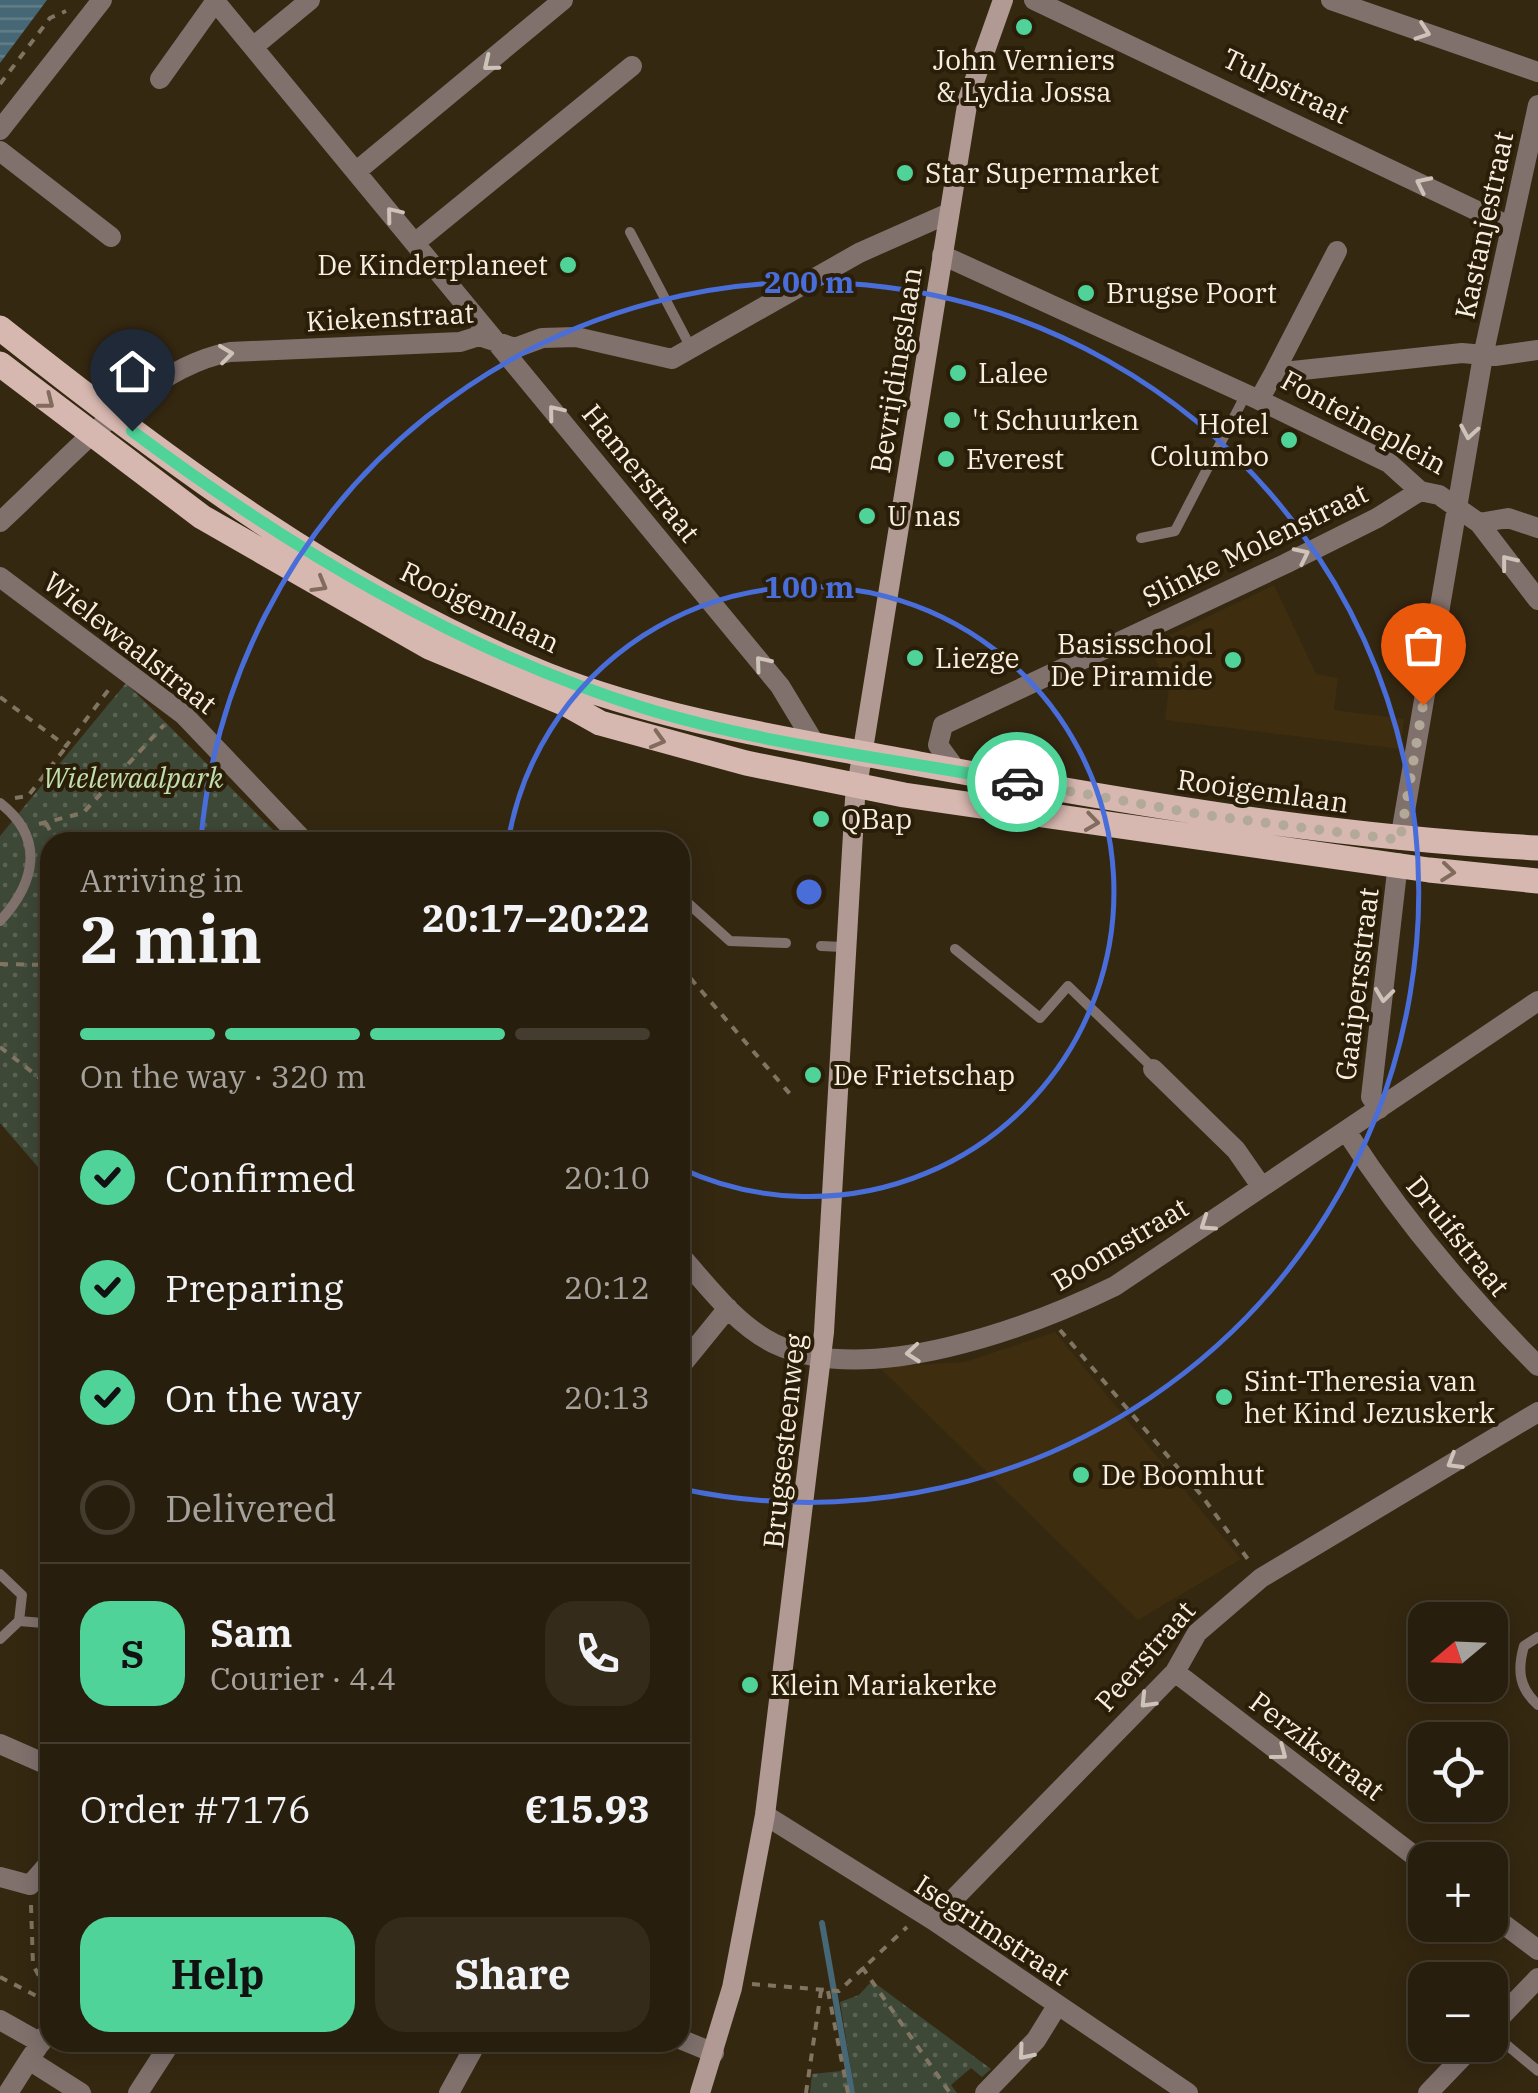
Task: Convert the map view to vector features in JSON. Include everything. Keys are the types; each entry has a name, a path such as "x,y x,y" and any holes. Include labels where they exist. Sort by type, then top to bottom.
{"main road":[{"name":"Rooigemlaan","path":"0,328 112,416 300,546 438,625 547,674 648,709 815,744 1538,880"},
{"name":"Rooigemlaan","path":"0,364 202,517 429,647 568,704 600,723 746,764 1002,811 1399,852 1538,848"}],"street":[{"path":"0,130 102,0"},
{"path":"253,47 310,0"},
{"path":"358,170 563,0"},
{"name":"Bevrijdingslaan","path":"863,753 968,100 1003,0"},
{"name":"Tulpstraat","path":"1034,0 1086,21 1511,227"},
{"path":"1331,0 1538,72"},
{"name":"Hamerstraat","path":"160,78 214,1 358,170 780,686 815,744"},
{"path":"416,242 632,66"},
{"name":"Kastanjestraat","path":"1483,356 1538,105"},
{"path":"0,150 111,237"},
{"name":"Kiekenstraat","path":"112,416 172,371 198,358 230,352 460,342 480,336 515,348 542,338 576,337 672,359 860,253 947,214"},
{"name":"Fonteineplein","path":"1274,373 1462,353 1483,356 1456,509 1439,495 1420,491 1389,463 1252,397 1274,373 1337,251"},
{"path":"942,255 1252,397"},
{"path":"1483,356 1538,350"},
{"path":"0,522 112,416"},
{"name":"Slinke Molenstraat","path":"957,771 938,745 942,725 1316,549 1420,491"},
{"path":"1456,509 1479,523 1538,600"},
{"name":"Gaaipersstraat","path":"1379,1108 1371,1097 1399,852 1456,509"},
{"path":"1479,523 1508,518 1538,528"},
{"name":"Wielewaalstraat","path":"0,577 182,712 296,832"},
{"path":"857,786 863,753"},
{"name":"Brugsesteenweg","path":"700,2093 734,1980 765,1815 822,1354 844,948 857,786"},
{"name":"Boomstraat","path":"822,1354 935,1351 1050,1318 1114,1286 1537,1003"},
{"path":"1153,1069 1236,1150 1261,1186"},
{"name":"Druifstraat","path":"1346,1131 1393,1205 1473,1302 1538,1366"},
{"path":"690,1266 728,1308 774,1344 822,1354"},
{"path":"690,1354 728,1308"},
{"name":"Peerstraat","path":"927,1917 1175,1672 1196,1633 1262,1578 1538,1412"},
{"name":"Perzikstraat","path":"1175,1672 1408,1851"},
{"path":"0,1744 40,1762"},
{"name":"Isegrimstraat","path":"765,1815 927,1917 1188,2093"},
{"path":"0,1877 30,1885 40,1874"},
{"path":"1508,1928 1538,1950"},
{"path":"1508,2010 1538,1978"},
{"path":"985,2093 1036,2040 1058,2006"},
{"path":"0,2020 40,2044 8,2093"},
{"path":"690,2043 714,2053"},
{"path":"47,2052 81,2093"},
{"path":"138,2093 164,2052"},
{"path":"449,2093 472,2052"},
{"path":"1428,2093 1458,2062"}],"lane":[{"path":"630,232 692,348"},
{"path":"1141,538 1175,531 1252,397"},
{"path":"0,802 24,826 30,874 0,921"},
{"path":"690,905 730,941 786,943"},
{"path":"822,946 844,948"},
{"path":"955,949 1040,1018 1068,986 1153,1069"},
{"path":"0,1574 22,1595 19,1621 0,1638"},
{"path":"19,1621 40,1622"},
{"path":"1538,1636 1524,1646 1518,1668 1526,1694 1538,1705"},
{"path":"1508,2045 1538,2071"}],"path":[{"path":"0,84 50,18 76,4"},
{"path":"0,802 28,796 124,670"},
{"path":"0,696 66,746"},
{"path":"24,826 83,813 130,758 182,712"},
{"path":"46,823 51,832"},
{"path":"0,964 40,965"},
{"path":"690,978 790,1094"},
{"path":"0,1047 40,1078"},
{"path":"1050,1318 1202,1496 1262,1578"},
{"path":"30,1885 33,1965 40,1978"},
{"path":"734,1980 839,1990 862,1967 927,1917"},
{"path":"862,1967 950,2093"},
{"path":"0,1977 40,1998"},
{"path":"806,2093 821,1991"},
{"path":"828,1991 848,2093"}],"shaded area":[{"name":"Basisschool De Piramide","path":"1274,585 1316,674 1338,678 1334,710 1404,719 1400,749 1165,720 1170,680 1164,679 1149,645"},
{"name":"De Boomhut","path":"1055,1332 1241,1559 1138,1620 879,1367 965,1362"}],"green space":[{"name":"Wielewaalpark","path":"126,683 275,832 40,832 40,1169 0,1123 0,836"},
{"path":"872,1981 991,2069 982,2077 971,2068 951,2085 957,2093 810,2093 812,2074 851,2070 840,2002 859,1995"}],"water":[{"path":"0,0 47,0 0,63"}],"waterway":[{"path":"822,1923 852,2093"}],"way so far":[{"path":"1017,782 1204,815 1400,840 1423,705"}],"place":[{"name":"John Verniers & Lydia Jossa","path":"1024,27"},
{"name":"Star Supermarket","path":"905,173"},
{"name":"De Kinderplaneet","path":"568,265"},
{"name":"Brugse Poort","path":"1086,293"},
{"name":"Lalee","path":"958,373"},
{"name":"'t Schuurken","path":"952,420"},
{"name":"Hotel Columbo","path":"1289,440"},
{"name":"Everest","path":"946,459"},
{"name":"U nas","path":"867,516"},
{"name":"Liezge","path":"915,658"},
{"name":"Basisschool De Piramide","path":"1233,660"},
{"name":"QBap","path":"821,819"},
{"name":"De Frietschap","path":"813,1075"},
{"name":"Sint-Theresia van het Kind Jezuskerk","path":"1224,1397"},
{"name":"De Boomhut","path":"1081,1475"},
{"name":"Klein Mariakerke","path":"750,1685"}],"route":[{"path":"132,431 300,546 438,625 547,674 648,709 728,728 1017,782"}]}
